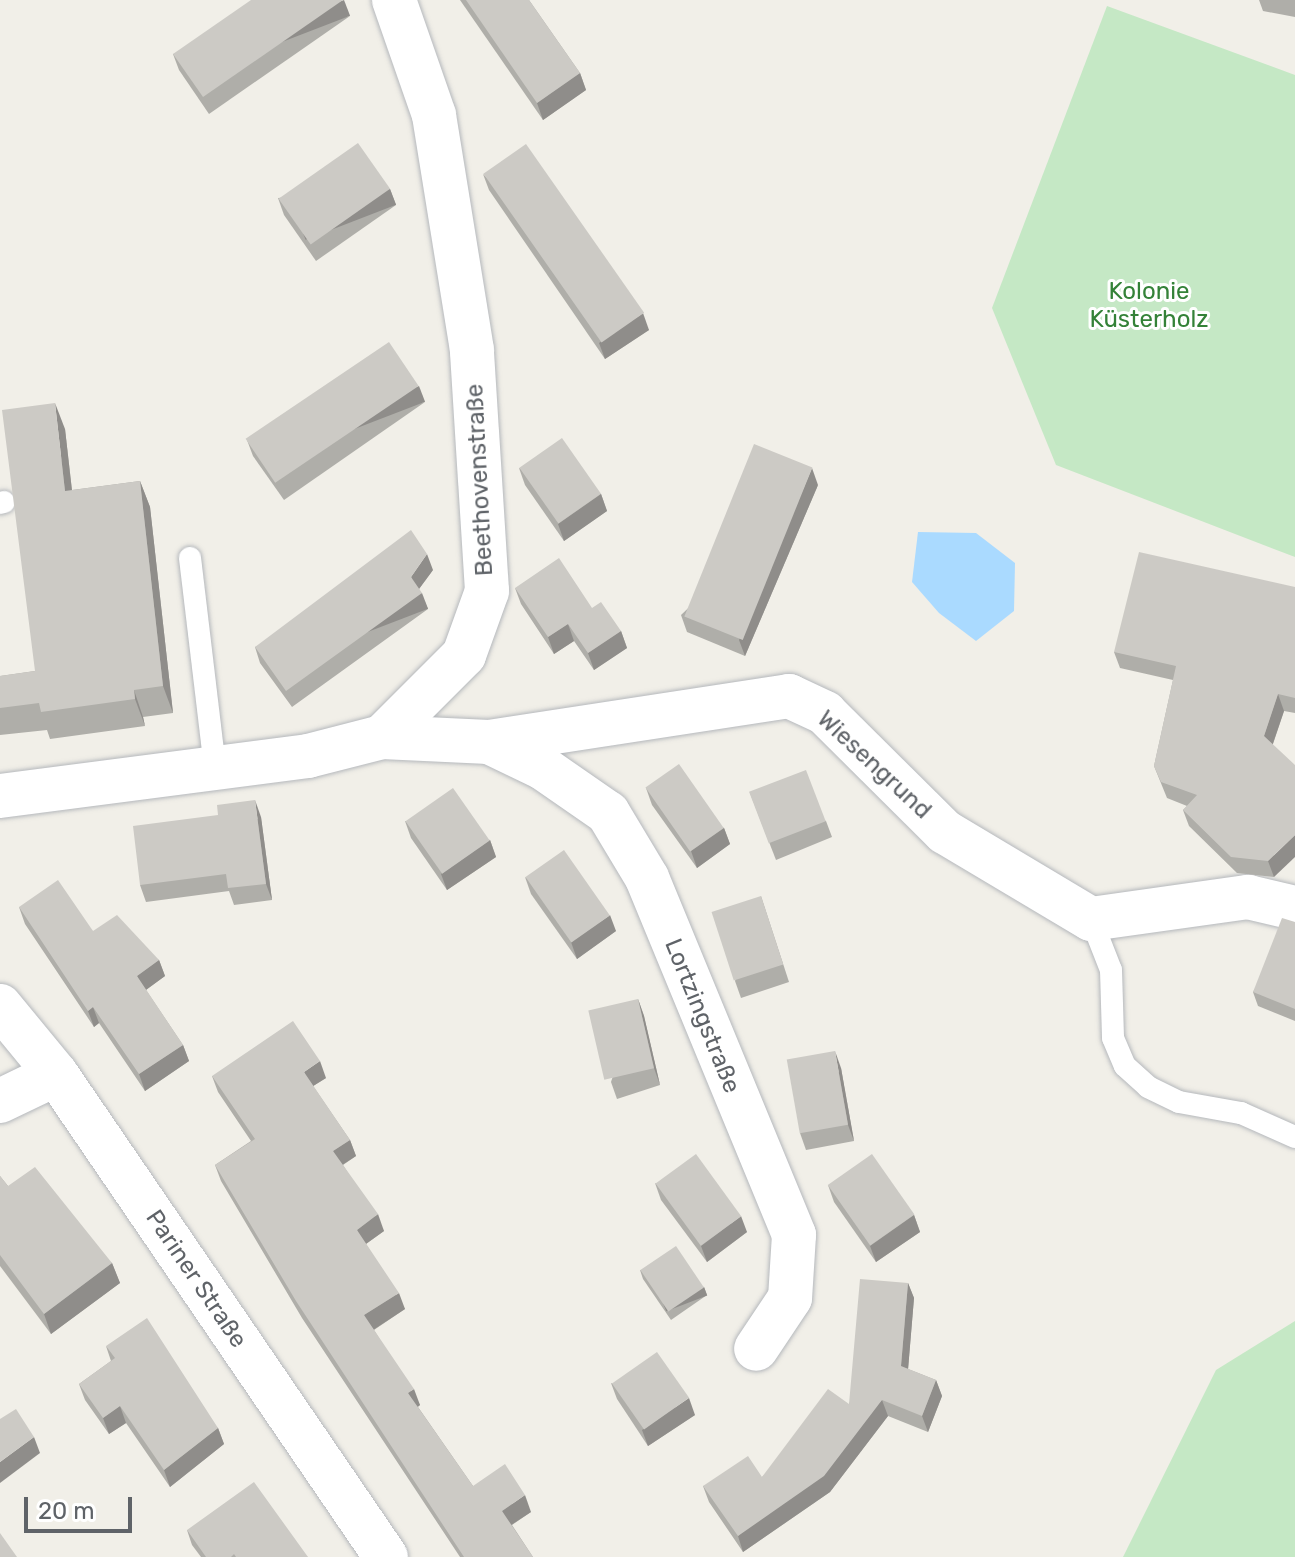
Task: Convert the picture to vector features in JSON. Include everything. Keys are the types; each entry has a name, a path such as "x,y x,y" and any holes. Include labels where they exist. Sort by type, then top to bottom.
{"street":[{"name":"Beethovenstraße","path":"382,737 464,655 487,591 472,350 434,115 394,0"},
{"name":"Wiesengrund","path":"382,737 489,742 789,696 825,713 945,832 1091,919"},
{"path":"0,796 308,756 382,737"},
{"name":"Lortzingstraße","path":"489,742 543,768 608,813 647,878 794,1235 790,1298 756,1349"},
{"path":"1091,919 1248,897 1295,908"},
{"name":"Pariner Straße","path":"0,1006 56,1074 386,1557"},
{"path":"0,1101 56,1074"}],"lane":[{"path":"190,558 215,768"},
{"path":"1091,919 1111,970 1113,1038 1125,1066 1148,1087 1179,1102 1241,1113 1295,1137"}],"green space":[{"name":"Kolonie Küsterholz","path":"1107,6 1295,75 1295,557 1056,465 992,308"},
{"path":"1295,1321 1295,1557 1123,1557 1216,1370"}],"water":[{"path":"918,532 976,533 1015,563 1014,611 976,641 939,613 912,582"}],"building":[{"path":"251,0 343,0 203,97 173,54"},
{"path":"466,0 529,0 580,73 537,103"},
{"path":"358,143 390,189 311,245 279,199"},
{"path":"526,144 644,313 602,343 483,174"},
{"path":"389,342 419,386 275,483 246,439"},
{"path":"55,403 65,491 140,481 163,686 134,690 135,699 41,712 39,703 0,708 0,676 35,671 2,410"},
{"path":"562,438 601,494 558,524 519,468"},
{"path":"754,444 812,468 743,640 684,616"},
{"path":"411,530 427,554 411,577 422,593 286,691 255,647"},
{"path":"1139,552 1295,587 1295,698 1278,694 1264,736 1295,765 1295,835 1268,861 1231,857 1183,810 1197,795 1161,782 1154,766 1176,666 1114,652"},
{"path":"559,558 592,608 601,602 621,631 588,653 568,624 548,637 515,588"},
{"path":"679,764 724,828 690,851 645,788"},
{"path":"806,770 826,821 769,843 749,792"},
{"path":"453,788 490,840 442,874 405,821"},
{"path":"255,800 266,884 228,888 226,874 140,885 133,826 218,815 217,805"},
{"path":"564,850 610,916 571,942 525,877"},
{"path":"58,880 93,931 117,915 159,960 137,976 183,1045 139,1074 93,1007 88,1011 19,907"},
{"path":"761,896 783,964 734,981 712,912"},
{"path":"1282,918 1295,922 1295,1009 1253,992"},
{"path":"638,999 654,1068 604,1080 588,1010"},
{"path":"293,1021 320,1061 304,1072 350,1140 333,1151 378,1214 357,1230 399,1293 364,1315 414,1389 408,1393 473,1486 505,1464 525,1495 502,1511 533,1557 464,1557 296,1301 215,1165 255,1139 212,1076"},
{"path":"835,1051 848,1125 800,1133 787,1060"},
{"path":"696,1154 741,1216 701,1246 656,1183"},
{"path":"872,1154 914,1215 870,1246 828,1185"},
{"path":"35,1167 112,1263 44,1314 0,1255 0,1176 8,1186"},
{"path":"676,1246 704,1287 668,1311 640,1270"},
{"path":"860,1279 908,1283 901,1366 936,1380 922,1416 882,1400 824,1476 738,1536 703,1486 748,1456 762,1477 828,1389 849,1404"},
{"path":"147,1318 218,1428 164,1470 120,1406 103,1418 79,1384 115,1358 106,1346"},
{"path":"657,1352 689,1398 644,1429 612,1384"},
{"path":"16,1409 34,1437 0,1462 0,1419"},
{"path":"254,1482 308,1557 236,1557 234,1554 231,1557 206,1557 187,1530"},
{"path":"0,1533 17,1557 0,1557"}]}
